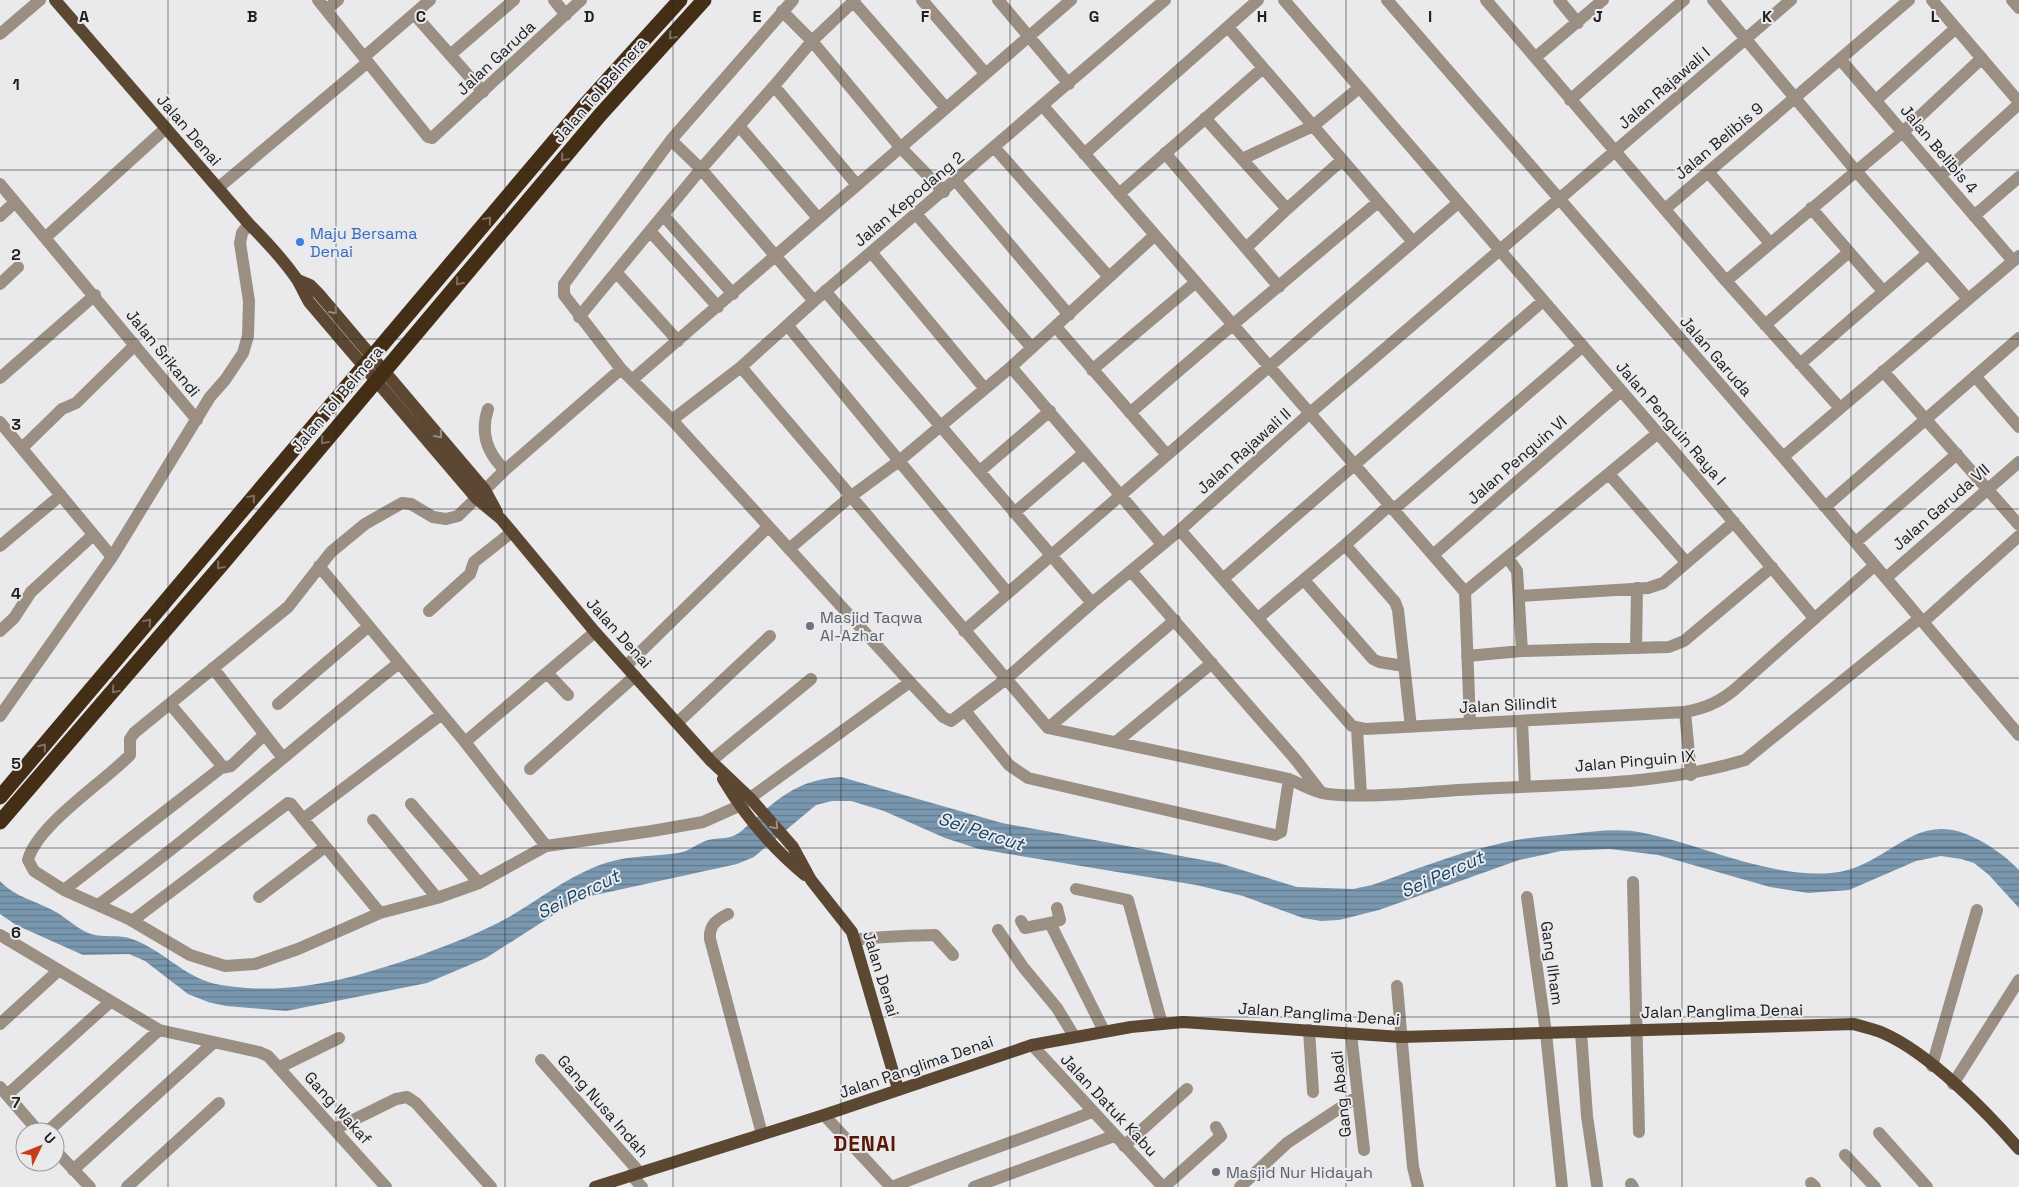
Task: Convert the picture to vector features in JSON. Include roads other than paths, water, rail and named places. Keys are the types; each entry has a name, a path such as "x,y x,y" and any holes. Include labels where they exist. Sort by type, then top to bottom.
{"highway":[{"name":"Jalan Tol Belmera","path":"0,797 584,106 680,0"},
{"name":"Jalan Tol Belmera","path":"4,818 223,563 600,115 704,0"}],"main road":[{"name":"Jalan Denai","path":"55,0 249,224 269,244 298,280 310,285 318,293 595,632 713,763 753,801 793,847 811,880 848,926 855,940 898,1089"},
{"name":"Jalan Denai","path":"713,763 743,810 782,856 811,880"},
{"name":"Jalan Panglima Denai","path":"595,1187 1032,1045 1104,1031 1162,1024 1192,1023 1401,1037 1854,1024 1883,1033 1911,1049 1995,1122 2019,1149"}],"street":[{"path":"0,34 40,0"},
{"path":"338,0 322,5 366,60"},
{"path":"218,188 366,60 430,0"},
{"path":"450,55 514,0"},
{"path":"554,0 566,14"},
{"name":"Jalan Garuda","path":"366,60 428,137 432,138 581,0"},
{"path":"621,369 505,470 458,516 446,519 433,517 411,504 402,503 365,524 331,552 288,607 134,733 130,739 130,755 55,822 34,845 28,860 29,866 64,890 132,921 190,955 215,964 237,966 255,964 277,957 380,913 437,898 479,882 546,846 703,822 743,810 910,682 672,420 621,369 579,317 564,295 564,284 671,140 793,0"},
{"path":"579,317 701,169 812,41 854,0 946,108"},
{"path":"922,0 985,73"},
{"path":"998,0 1069,84"},
{"path":"633,380 1070,0"},
{"name":"Jalan Kepodang 2","path":"672,420 741,367 825,291 944,192 1165,0"},
{"path":"1084,154 1258,0"},
{"name":"Jalan Penguin Raya I","path":"1284,0 1658,433 1814,618"},
{"name":"Jalan Garuda","path":"1386,0 1783,457 2019,735"},
{"path":"1486,0 1536,57 1570,100 1617,151 1726,281 1840,408"},
{"path":"1559,0 1578,23"},
{"path":"1536,57 1603,0"},
{"path":"1570,100 1684,0"},
{"path":"1713,0 1927,254 1968,298"},
{"name":"Jalan Rajawali I","path":"1559,201 1791,0"},
{"name":"Jalan Belibis 9","path":"1665,209 1909,0"},
{"path":"1932,0 2019,103 1940,176"},
{"path":"2012,0 2019,8"},
{"path":"782,11 812,41 900,147 944,192"},
{"path":"414,14 483,92"},
{"path":"1228,27 1414,242"},
{"path":"1876,100 1956,28"},
{"path":"1726,281 1904,131 1982,58"},
{"name":"Jalan Belibis 4","path":"1840,59 1904,131 1974,216 2016,258"},
{"path":"1119,194 1262,68"},
{"path":"774,86 856,185"},
{"path":"1242,159 1313,126 1359,88"},
{"path":"1043,106 1465,592 1470,724"},
{"path":"1205,118 1286,209"},
{"path":"739,126 818,218"},
{"path":"46,237 166,128"},
{"path":"671,140 701,169 814,301"},
{"path":"994,147 1108,277"},
{"path":"1165,153 1279,286"},
{"path":"1246,248 1286,209 1342,160"},
{"path":"1708,172 1770,243"},
{"path":"1974,216 2019,177"},
{"path":"956,180 1069,315"},
{"name":"Jalan Srikandi","path":"0,184 197,420 112,557 0,716"},
{"name":"Jalan Rajawali II","path":"910,682 948,721 954,720 966,712 1006,680 1092,603 1180,530 1310,413 1559,201"},
{"path":"0,216 15,202"},
{"path":"1130,413 1232,324 1378,202"},
{"path":"964,630 1458,203"},
{"path":"1811,208 1883,291"},
{"path":"916,214 1032,348"},
{"path":"663,215 733,294"},
{"path":"197,420 210,397 225,380 244,352 249,322 249,302 240,243 242,232 249,224"},
{"path":"650,230 718,307"},
{"path":"789,549 850,497 899,461 1011,367 1155,236"},
{"path":"871,252 985,389"},
{"path":"1765,325 1849,252"},
{"path":"1800,364 1927,254"},
{"path":"1783,457 2016,258"},
{"path":"0,284 18,267"},
{"path":"616,272 678,341"},
{"path":"1092,370 1196,282"},
{"path":"825,291 942,425 1014,513 1092,603"},
{"path":"0,378 94,295"},
{"path":"1224,578 1543,301"},
{"path":"788,326 1007,592"},
{"path":"1056,327 1168,455"},
{"path":"1825,507 2019,338"},
{"path":"22,448 62,409 76,403 135,345"},
{"path":"1258,618 1583,346"},
{"path":"741,367 1048,728 1290,779 1322,793"},
{"path":"1011,367 1162,544"},
{"path":"1883,371 2019,525"},
{"path":"1975,376 2019,427"},
{"name":"Jalan Penguin VI","path":"1433,555 1621,391"},
{"path":"488,408 485,419 485,439 496,461 505,470"},
{"path":"980,471 1050,411"},
{"path":"0,422 112,557"},
{"path":"1465,592 1658,433"},
{"path":"1014,513 1084,453"},
{"path":"1856,542 1957,454"},
{"name":"Jalan Garuda VII","path":"1886,578 2019,462"},
{"path":"1609,474 1686,562"},
{"path":"0,546 61,495"},
{"path":"1519,596 1637,588 1663,583 1734,522"},
{"path":"626,666 768,527"},
{"path":"1180,530 1352,726 1357,729 1361,794"},
{"path":"428,611 470,574 474,562 512,532"},
{"path":"0,631 14,618 31,592 93,535"},
{"name":"Jalan Pinguin IX","path":"1322,793 1361,794 1524,786 1691,774 1745,760 1921,620 2019,536"},
{"path":"1345,545 1395,602 1398,610 1411,727"},
{"path":"1508,558 1517,571 1522,650"},
{"path":"319,566 465,742 546,846"},
{"name":"Jalan Silindit","path":"1357,729 1685,712 1720,702 1874,566"},
{"path":"1467,656 1522,650 1669,647 1684,641 1772,567"},
{"path":"1131,571 1296,760 1322,793"},
{"path":"1304,580 1373,659 1379,662 1404,666"},
{"path":"1636,648 1637,588"},
{"path":"1048,728 1175,620"},
{"path":"278,704 368,626"},
{"path":"465,742 595,632"},
{"path":"678,723 770,636"},
{"path":"98,905 169,853 399,663"},
{"path":"1116,742 1212,663"},
{"path":"213,668 283,758"},
{"path":"547,673 568,695"},
{"path":"530,770 635,676"},
{"path":"713,763 811,679"},
{"path":"170,704 219,762 221,768"},
{"path":"966,712 1009,765 1028,778 1275,835 1282,832 1290,779"},
{"path":"1685,712 1691,774"},
{"path":"303,819 442,714"},
{"path":"1522,721 1524,786"},
{"path":"64,890 221,768 231,766 264,735"},
{"path":"132,921 288,803 291,804 380,913"},
{"path":"412,804 479,882"},
{"path":"374,820 437,898"},
{"path":"259,897 326,847"},
{"path":"1633,882 1639,1132"},
{"path":"1076,889 1128,900 1162,1024"},
{"name":"Gang Ilham","path":"1527,897 1546,1033 1562,1187"},
{"path":"1021,921 1025,928 1058,922 1060,918 1057,908"},
{"path":"1932,1066 1977,910"},
{"path":"728,914 717,919 711,925 710,939 762,1134"},
{"path":"1050,923 1104,1031"},
{"path":"998,930 1023,967 1057,1008 1074,1036"},
{"path":"0,935 159,1030 213,1044"},
{"path":"855,940 887,935 912,938 935,935 953,955"},
{"path":"0,1024 59,970"},
{"path":"1953,1084 2019,980"},
{"path":"1398,986 1413,1167 1418,1187"},
{"path":"30,1122 3,1091 110,1002"},
{"path":"58,1122 159,1030"},
{"path":"1309,1030 1313,1092"},
{"path":"1581,1032 1587,1116 1597,1185"},
{"name":"Gang Abadi","path":"1351,1034 1364,1150"},
{"path":"280,1067 338,1038"},
{"path":"73,1170 213,1044"},
{"name":"Gang Wakaf","path":"213,1044 263,1053 280,1067 386,1187"},
{"name":"Jalan Datuk Kabu","path":"1032,1045 1163,1187"},
{"name":"Gang Nusa Indah","path":"541,1060 635,1174 642,1187"},
{"path":"1124,1146 1188,1089"},
{"path":"1240,1187 1287,1143 1358,1096"},
{"path":"335,1130 396,1099 407,1097 416,1103 491,1187"},
{"path":"127,1187 219,1103"},
{"path":"824,1114 891,1187 962,1158 1032,1135 1092,1112"},
{"path":"1163,1187 1221,1136 1216,1127"},
{"path":"1879,1133 1927,1187"},
{"path":"974,1187 1114,1136"},
{"path":"1845,1155 1875,1187"},
{"path":"65,1161 90,1187"}],"water":[{"name":"Sei Percut","path":"841,777 1002,823 1219,863 1297,887 1353,889 1372,885 1463,853 1504,843 1608,830 1644,833 1666,838 1760,866 1784,871 1831,873 1852,869 1870,861 1918,833 1936,829 1955,830 1988,845 2019,870 2019,908 1989,875 1974,863 1941,856 1916,861 1849,890 1808,893 1770,887 1658,855 1610,849 1561,851 1519,860 1379,910 1339,920 1321,921 1303,918 1243,896 1196,885 979,849 945,838 884,811 851,801 832,801 816,805 754,857 737,864 586,897 564,908 486,958 427,983 286,1011 226,1006 208,1002 188,994 145,961 129,954 83,955 16,925 0,914 0,881 6,887 49,908 86,932 132,939 144,944 186,971 208,982 247,988 299,987 324,983 424,954 467,937 509,917 585,871 607,862 682,852 708,840 734,836 794,789 815,781"}],"place":[{"name":"Maju Bersama Denai","path":"300,242"},
{"name":"Masjid Taqwa Al-Azhar","path":"810,626"},
{"name":"Masjid Nur Hidayah","path":"1216,1172"}],"district":[{"name":"DENAI","path":"865,1143"}]}
